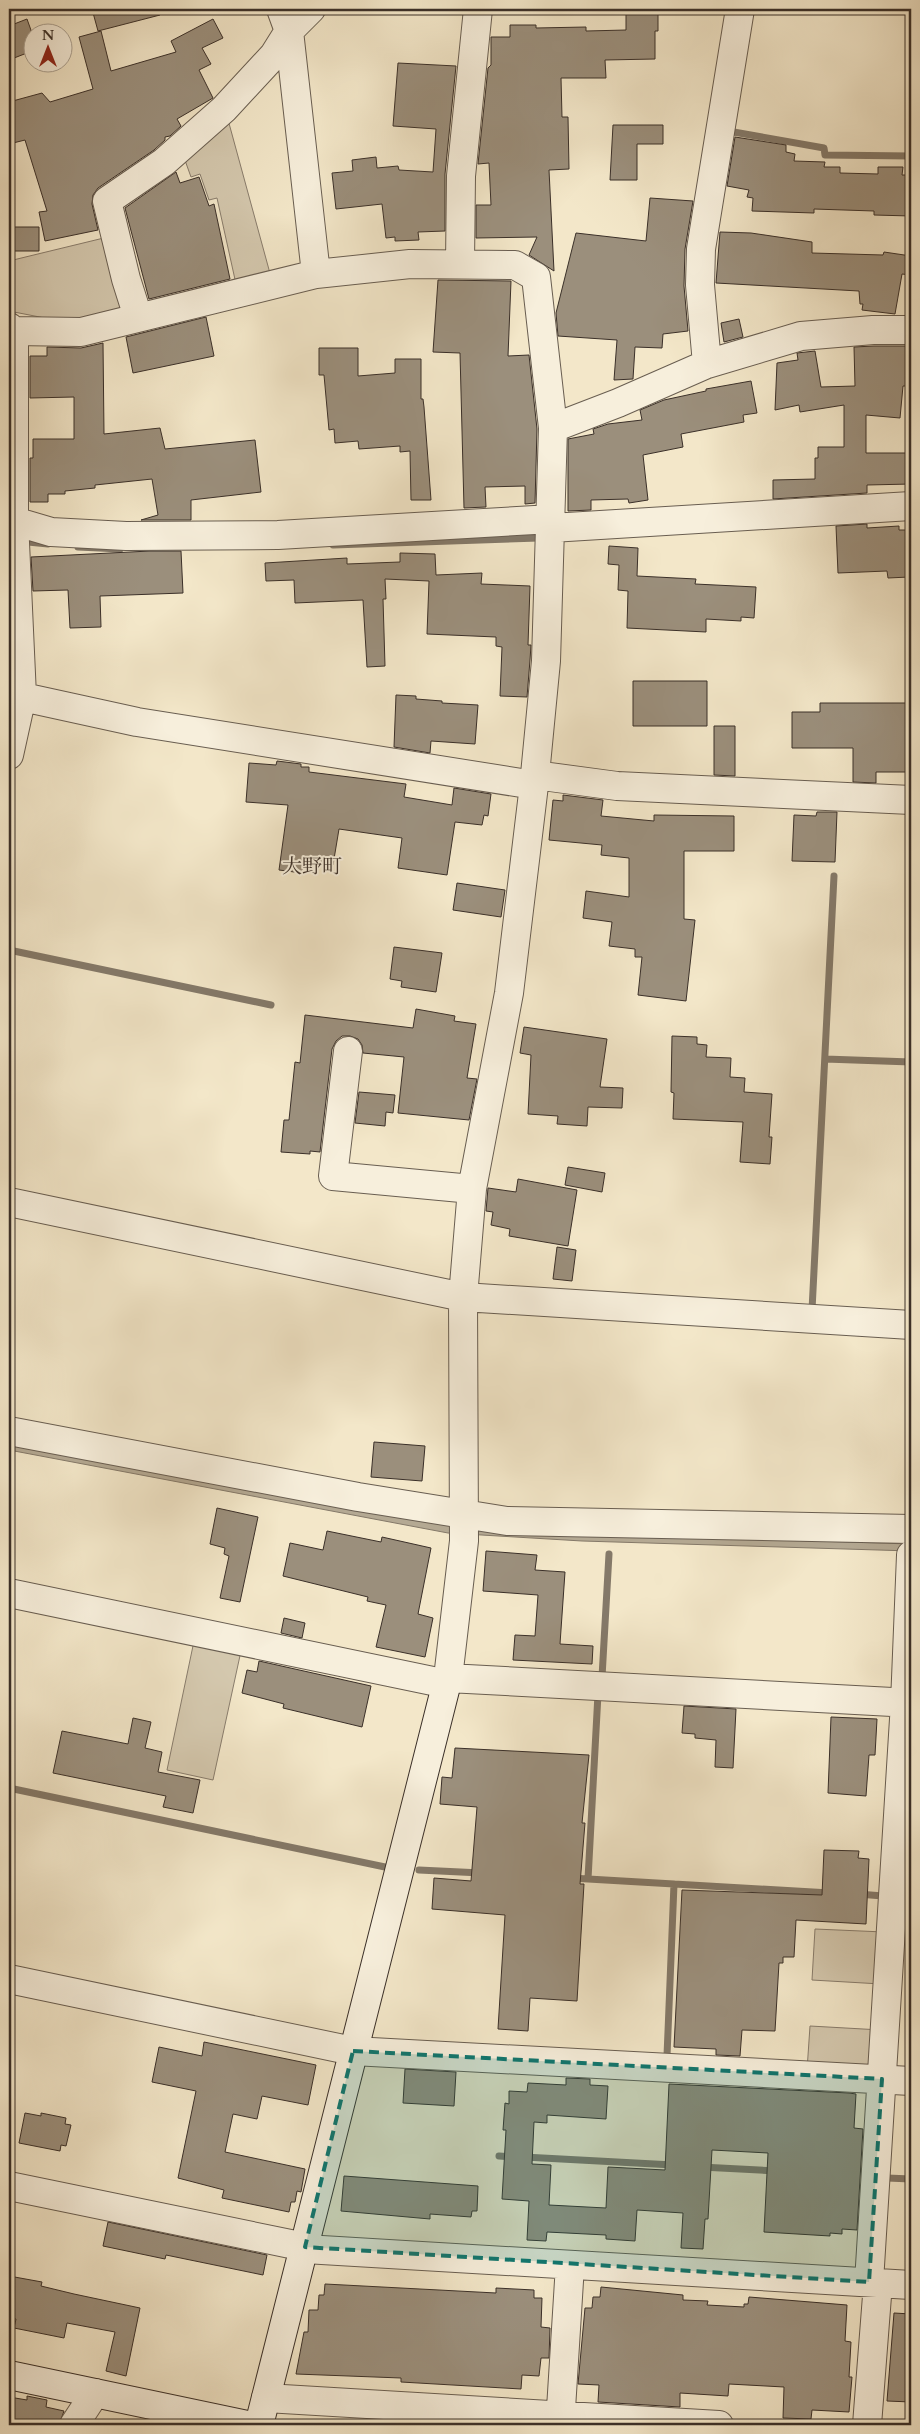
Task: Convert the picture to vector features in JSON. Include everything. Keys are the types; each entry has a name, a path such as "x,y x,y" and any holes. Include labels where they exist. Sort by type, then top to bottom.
{"street":[{"path":"138,317 126,279 107,201 164,162 224,109 274,55 285,20 311,9"},
{"path":"460,263 461,176 478,9"},
{"path":"707,364 700,285 701,249 740,9"},
{"path":"285,20 316,274"},
{"path":"9,755 15,695 12,329 81,332 316,274 410,264 515,265 536,277 553,428 546,660 509,993 472,1189 463,1297 464,1523 447,1681 259,2425"},
{"path":"553,428 618,403 707,364 801,336 873,330 911,330"},
{"path":"14,521 51,532 136,536 278,535 551,524 911,506"},
{"path":"15,695 137,722 534,780 616,786 911,800"},
{"path":"348,1051 333,1176 472,1189"},
{"path":"9,1202 463,1297 911,1325"},
{"path":"9,1431 348,1495 464,1523 507,1521 911,1529"},
{"path":"867,2425 882,2079 908,1703 911,1555"},
{"path":"9,1593 447,1681 908,1703"},
{"path":"9,1979 353,2051 911,2081"},
{"path":"9,2186 305,2248 911,2285"},
{"path":"560,2421 570,2265"},
{"path":"9,2375 247,2425"},
{"path":"74,2425 95,2393"},
{"path":"266,2398 560,2421 718,2425"}],"highlighted area":[{"path":"353,2051 882,2079 869,2282 305,2247"}],"shaded area":[{"path":"227,116 271,277 236,284 217,198 209,200 200,174 191,177 182,152"},
{"path":"112,236 128,310 88,321 60,321 9,311 9,261"},
{"path":"9,1442 592,1534 911,1544 911,1551 582,1541 448,1533 9,1450"},
{"path":"194,1641 241,1651 213,1780 167,1770"},
{"path":"815,1929 884,1932 881,1984 812,1980"},
{"path":"810,2026 881,2030 878,2070 807,2070"}],"building":[{"path":"92,9 159,9 160,15 98,31"},
{"path":"626,9 658,9 658,31 655,31 655,59 605,60 606,78 561,78 562,117 568,117 569,169 549,170 554,271 529,255 537,237 476,238 476,205 491,205 489,163 478,164 488,68 491,65 491,37 510,37 510,25 536,25 536,28 586,27 586,31 626,30"},
{"path":"27,19 28,22 22,22 22,55 9,60 9,26"},
{"path":"213,19 223,38 202,48 211,64 199,70 213,98 177,119 181,126 170,136 165,137 165,140 154,150 98,188 93,195 92,204 98,230 45,241 39,212 47,211 25,140 9,144 9,102 42,93 50,102 93,89 79,37 101,31 111,71 176,52 171,41"},
{"path":"398,63 456,66 445,174 445,231 418,232 419,240 395,241 395,237 386,238 382,204 336,209 332,173 353,171 352,160 376,157 377,168 398,166 399,170 433,172 436,129 393,126"},
{"path":"613,125 663,125 663,144 637,144 637,180 610,180"},
{"path":"735,137 786,145 786,152 795,154 794,161 825,162 824,167 840,167 840,173 878,174 878,167 903,167 902,175 911,175 911,216 874,215 874,211 814,209 814,213 752,211 753,198 747,197 749,190 727,186"},
{"path":"176,172 180,183 199,177 209,206 214,204 230,279 149,299 125,208"},
{"path":"650,198 693,201 685,249 684,286 688,331 663,334 662,348 635,347 633,379 614,380 617,340 558,336 556,313 576,233 646,241"},
{"path":"9,227 39,227 39,251 9,251"},
{"path":"720,232 751,233 812,242 812,253 883,255 884,252 911,256 911,275 902,274 895,314 862,310 863,304 860,304 859,291 716,283"},
{"path":"438,280 511,281 508,356 529,355 537,429 535,503 525,504 525,486 485,487 486,507 464,508 460,353 433,352"},
{"path":"206,317 214,356 133,373 126,337"},
{"path":"739,319 743,337 724,342 721,323"},
{"path":"103,343 104,434 160,428 165,449 255,440 261,492 191,500 191,520 141,520 158,515 152,479 95,485 95,488 65,491 65,494 48,494 48,502 30,502 30,458 33,458 33,439 74,439 74,397 30,398 30,356 47,356 47,347 81,348"},
{"path":"911,346 911,386 903,386 900,418 866,415 866,453 911,453 911,484 867,485 867,493 773,499 773,480 815,479 815,458 818,458 818,447 844,447 844,405 800,412 799,405 775,410 777,363 798,360 797,353 815,351 821,387 855,386 854,347"},
{"path":"319,348 358,348 358,376 395,373 395,359 421,359 421,399 423,399 424,407 431,500 411,500 410,451 400,452 400,446 359,449 358,441 335,443 334,429 329,430 324,375 319,375"},
{"path":"751,381 757,413 743,415 744,422 681,434 683,447 643,455 648,500 629,503 628,499 591,500 591,510 568,511 568,439 594,434 593,429 608,424 642,420 640,410 664,400 706,391 706,389"},
{"path":"867,524 867,528 899,526 899,530 911,530 909,577 888,578 887,571 838,573 836,526"},
{"path":"609,546 638,548 637,576 696,579 695,584 756,587 754,618 741,617 741,621 706,619 706,632 627,628 628,591 618,590 619,565 608,564"},
{"path":"181,551 183,593 100,596 101,627 70,628 68,590 33,591 31,557"},
{"path":"400,553 435,554 436,575 482,573 481,584 530,586 528,645 531,645 527,697 500,696 502,647 496,646 496,637 427,634 429,581 385,579 386,599 383,599 385,666 367,667 363,600 295,603 294,580 266,581 265,563 347,558 347,564 400,562"},
{"path":"633,681 707,681 707,726 633,726"},
{"path":"396,695 416,696 416,699 442,701 442,703 478,705 475,744 431,741 430,753 394,747"},
{"path":"820,703 909,703 911,706 910,772 876,772 876,783 853,782 853,748 792,748 792,712 820,712"},
{"path":"714,726 735,726 735,776 714,775"},
{"path":"277,761 301,764 301,767 309,767 309,772 406,784 404,797 452,805 454,788 491,794 488,816 484,815 482,825 455,822 447,875 398,868 402,838 339,829 333,865 304,861 302,873 279,870 288,805 246,802 249,763 276,765"},
{"path":"563,795 603,800 601,816 654,821 654,815 734,816 734,851 684,851 684,919 695,920 686,1001 638,995 642,957 635,957 635,949 609,946 612,922 583,918 586,891 629,897 629,858 601,855 602,845 549,840 553,800 563,801"},
{"path":"817,812 837,812 835,862 792,861 794,815 816,816"},
{"path":"457,883 505,890 501,917 453,910"},
{"path":"394,947 442,953 436,992 401,987 402,981 390,979"},
{"path":"416,1009 455,1016 454,1021 476,1024 467,1078 477,1079 469,1120 398,1113 404,1057 363,1053 362,1045 358,1039 342,1036 336,1041 332,1049 320,1152 310,1151 310,1154 281,1152 284,1120 289,1120 295,1062 300,1063 305,1015 413,1028"},
{"path":"524,1027 607,1039 600,1087 623,1088 622,1108 588,1107 587,1126 557,1124 558,1116 528,1114 531,1055 520,1053"},
{"path":"672,1036 697,1037 697,1044 707,1045 706,1057 731,1058 730,1077 745,1078 744,1092 772,1094 769,1137 772,1137 770,1164 740,1162 743,1122 673,1119 674,1093 671,1092"},
{"path":"359,1092 395,1095 393,1113 386,1112 385,1126 355,1123"},
{"path":"568,1167 605,1173 602,1192 565,1185"},
{"path":"518,1179 577,1190 568,1246 509,1236 510,1229 491,1225 493,1212 486,1211 488,1188 516,1192"},
{"path":"557,1247 576,1250 572,1281 553,1279"},
{"path":"374,1442 425,1446 422,1481 371,1477"},
{"path":"217,1508 258,1517 240,1602 220,1598 229,1556 224,1554 225,1548 210,1544"},
{"path":"327,1531 381,1542 382,1537 431,1548 418,1614 433,1618 425,1657 376,1647 386,1605 367,1601 368,1597 283,1576 290,1543 323,1550"},
{"path":"486,1551 537,1555 535,1570 565,1572 560,1644 593,1646 592,1664 513,1660 515,1635 535,1636 538,1595 483,1591"},
{"path":"284,1618 305,1623 302,1638 281,1633"},
{"path":"259,1661 371,1686 362,1727 283,1708 284,1704 242,1693 247,1670 257,1672"},
{"path":"684,1706 736,1709 733,1768 715,1767 716,1740 695,1738 695,1734 682,1733"},
{"path":"831,1717 877,1719 875,1755 869,1755 866,1796 828,1793"},
{"path":"133,1718 151,1722 145,1748 162,1752 158,1772 200,1780 193,1813 163,1807 166,1796 53,1773 62,1731 128,1744"},
{"path":"455,1748 589,1755 582,1823 585,1823 580,1884 584,1884 577,2001 530,1998 528,2031 498,2029 505,1915 432,1909 434,1878 471,1881 477,1807 440,1804 442,1777 452,1778"},
{"path":"824,1850 859,1851 858,1858 869,1859 866,1924 796,1920 794,1957 783,1957 783,1963 779,1963 775,2031 742,2030 740,2056 716,2055 716,2049 674,2047 682,1890 822,1895"},
{"path":"204,2042 316,2065 308,2105 262,2096 257,2119 233,2114 225,2152 305,2169 301,2192 297,2191 295,2202 291,2202 289,2212 222,2198 224,2190 178,2178 196,2091 152,2082 159,2047 202,2056"},
{"path":"405,2069 456,2072 454,2106 403,2103"},
{"path":"566,2078 590,2079 590,2085 608,2086 606,2119 547,2115 547,2123 534,2122 532,2164 551,2165 549,2205 606,2208 608,2167 665,2170 669,2084 849,2093 856,2094 854,2128 863,2129 857,2230 842,2229 842,2234 830,2233 830,2236 764,2232 768,2153 712,2150 708,2219 705,2219 703,2249 681,2248 683,2213 637,2210 635,2241 606,2239 606,2235 547,2232 546,2241 527,2240 529,2201 502,2199 506,2130 503,2130 505,2103 509,2104 509,2091 527,2092 528,2083 566,2085"},
{"path":"25,2113 41,2116 41,2113 66,2118 65,2124 71,2125 66,2146 61,2145 60,2151 19,2143"},
{"path":"344,2176 478,2186 477,2211 472,2211 471,2217 430,2214 430,2219 341,2211"},
{"path":"108,2222 267,2255 263,2275 166,2255 165,2259 103,2246"},
{"path":"9,2276 42,2282 41,2286 140,2308 126,2376 106,2371 115,2332 67,2323 64,2338 14,2328 16,2319 9,2318"},
{"path":"325,2284 496,2293 496,2288 534,2290 534,2298 542,2298 541,2327 550,2328 549,2358 541,2358 539,2376 522,2375 521,2389 401,2382 401,2378 296,2374 304,2332 308,2332 309,2310 318,2310 319,2295 324,2295"},
{"path":"601,2287 683,2295 683,2300 708,2301 707,2305 744,2307 744,2304 748,2304 749,2297 847,2305 845,2341 851,2342 849,2377 852,2377 849,2412 812,2410 811,2419 783,2418 784,2387 729,2384 728,2396 680,2393 680,2407 598,2402 599,2385 578,2384 585,2308 592,2308 593,2297 600,2297"},
{"path":"894,2313 911,2314 911,2402 887,2401"},
{"path":"27,2396 47,2400 46,2407 64,2411 59,2425 9,2425 9,2397 27,2400"}],"waterway":[{"path":"729,129 728,131 824,148 825,155 911,156"},
{"path":"333,545 539,538"},
{"path":"28,542 48,544"},
{"path":"78,547 120,549"},
{"path":"812,1310 834,876"},
{"path":"9,950 271,1005"},
{"path":"825,1059 911,1062"},
{"path":"602,1677 609,1554"},
{"path":"588,1879 598,1694"},
{"path":"9,1788 385,1867"},
{"path":"419,1870 481,1873"},
{"path":"571,1878 830,1893"},
{"path":"667,2056 674,1884"},
{"path":"858,1894 883,1896"},
{"path":"900,1897 911,1898"},
{"path":"499,2156 513,2157"},
{"path":"524,2157 673,2165"},
{"path":"701,2167 776,2171"},
{"path":"887,2178 911,2179"}],"district":[{"name":"大野町","path":"312,866"}]}
